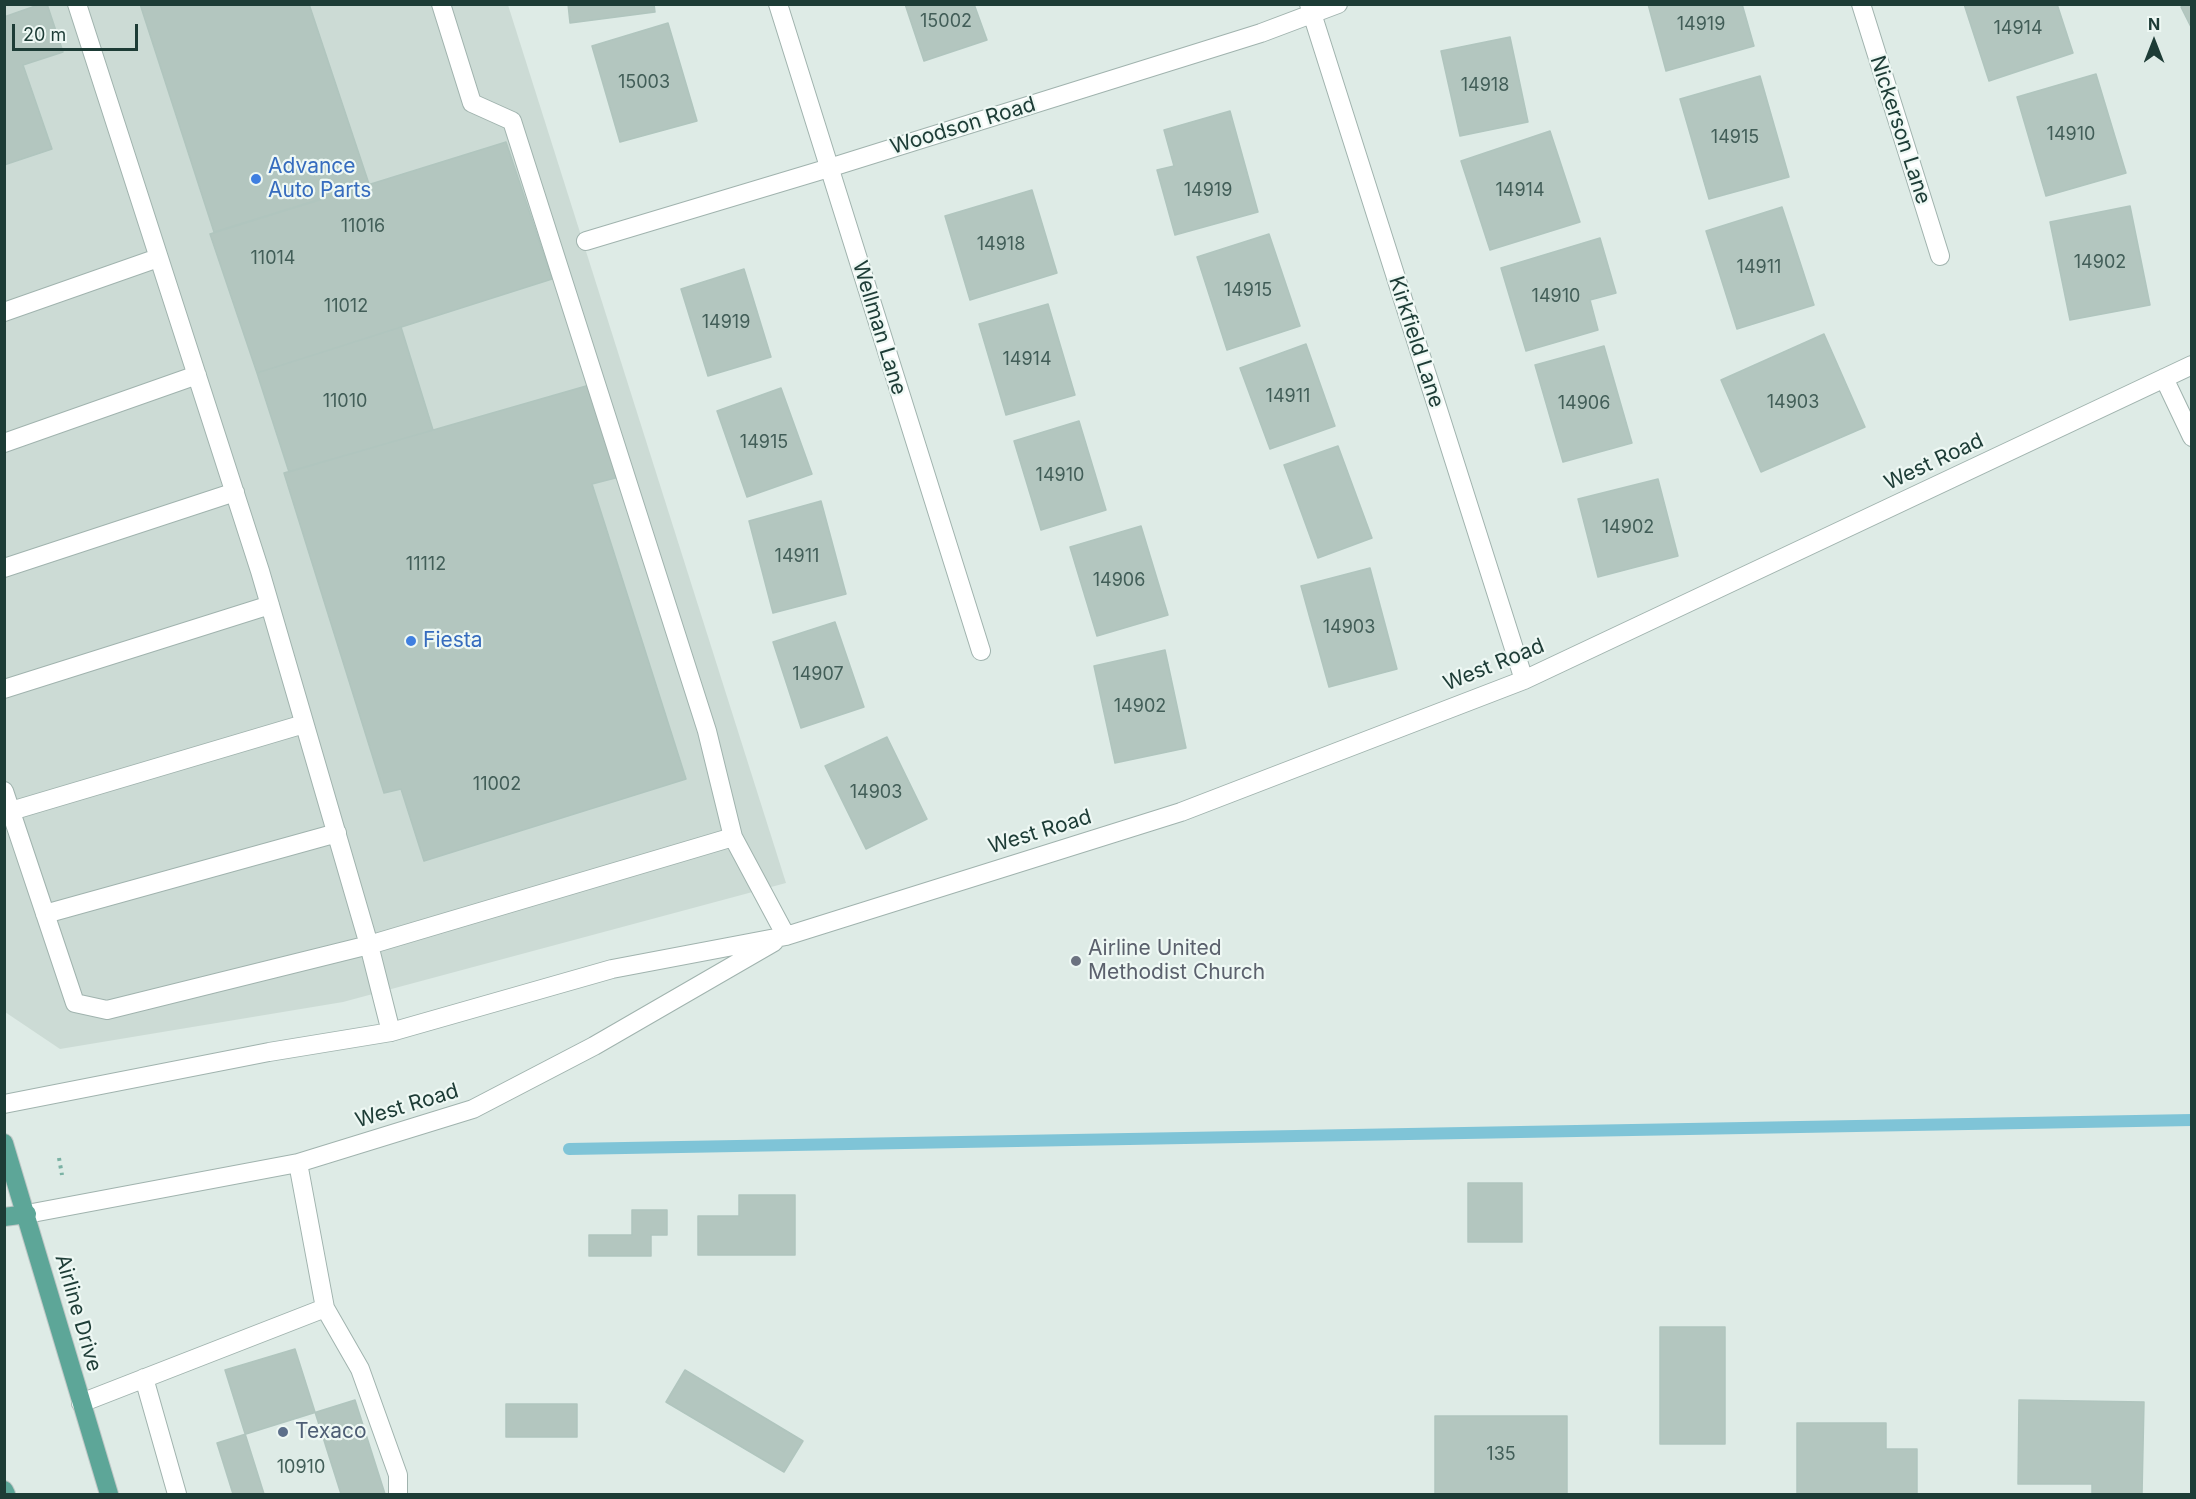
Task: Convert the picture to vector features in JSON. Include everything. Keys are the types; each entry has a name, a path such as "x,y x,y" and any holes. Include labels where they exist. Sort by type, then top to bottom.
{"main road":[{"name":"Airline Drive","path":"4,1143 27,1214 108,1494"},
{"name":"West Road","path":"4,1217 27,1214"},
{"path":"4,1490 6,1494"}],"street":[{"path":"77,4 270,605 369,945 391,1032"},
{"path":"441,4 472,103 512,121 707,731 734,837 786,936"},
{"name":"Wellman Lane","path":"778,4 981,651"},
{"name":"Woodson Road","path":"586,241 1261,33 1311,9 1338,4"},
{"name":"Nickerson Lane","path":"1861,4 1940,256"},
{"name":"Kirkfield Lane","path":"1311,9 1524,680"},
{"path":"4,312 158,258"},
{"name":"West Road","path":"4,1104 269,1052 391,1032 612,969 786,936 1181,812 1524,680 2192,365"},
{"path":"4,443 196,375"},
{"path":"2164,378 2192,437"},
{"path":"4,568 235,492"},
{"path":"4,689 270,605"},
{"path":"11,811 304,724"},
{"path":"4,791 75,1003 107,1010 369,945 734,837"},
{"path":"45,914 336,833"},
{"name":"West Road","path":"27,1214 298,1163 474,1109 594,1046 786,936"},
{"path":"298,1163 325,1308 360,1369 398,1475 398,1494"},
{"path":"81,1403 325,1308"},
{"path":"144,1378 177,1494"}],"path":[{"path":"59,1158 64,1182"}],"shaded area":[{"path":"4,5 508,5 786,883 343,1002 60,1049 5,1012"}],"building":[{"path":"47,4 63,52 23,65 52,149 4,165 4,17"},
{"path":"140,4 309,4 369,184 214,232"},
{"path":"568,4 654,4 655,12 570,23"},
{"path":"905,4 974,4 987,40 924,61"},
{"path":"1648,4 1742,4 1754,46 1666,71"},
{"path":"1964,4 2057,4 2073,53 1989,81"},
{"path":"2192,4 2192,29 2181,7"},
{"path":"668,23 697,121 620,142 592,46"},
{"path":"1510,37 1528,122 1460,136 1441,51"},
{"path":"2096,74 2126,173 2046,196 2017,97"},
{"path":"1760,76 1789,177 1709,199 1680,99"},
{"path":"1230,111 1258,212 1175,235 1157,170 1174,166 1164,130"},
{"path":"1550,131 1580,222 1490,250 1461,161"},
{"path":"506,142 552,279 257,373 210,234"},
{"path":"1032,190 1057,273 970,300 945,216"},
{"path":"2130,206 2150,305 2070,320 2050,222"},
{"path":"1782,207 1814,305 1737,329 1706,231"},
{"path":"1269,234 1300,326 1227,350 1197,257"},
{"path":"1600,238 1616,293 1590,300 1598,330 1526,351 1501,268"},
{"path":"744,269 771,357 708,376 681,289"},
{"path":"1048,304 1075,395 1006,415 979,324"},
{"path":"401,327 433,430 289,472 257,373"},
{"path":"1824,334 1865,427 1761,472 1721,380"},
{"path":"1306,344 1335,426 1270,449 1240,368"},
{"path":"1604,346 1632,443 1563,462 1535,365"},
{"path":"593,384 623,476 592,484 686,779 424,861 401,789 384,793 284,473"},
{"path":"781,388 812,474 747,497 717,411"},
{"path":"1079,421 1106,510 1041,530 1014,441"},
{"path":"1338,446 1372,538 1318,558 1284,465"},
{"path":"1658,479 1678,556 1598,577 1578,499"},
{"path":"821,501 846,594 773,613 749,521"},
{"path":"1141,526 1168,615 1097,636 1070,547"},
{"path":"1370,568 1397,669 1329,687 1301,586"},
{"path":"835,622 864,707 801,728 773,642"},
{"path":"1165,650 1186,748 1115,763 1094,666"},
{"path":"887,737 927,819 866,849 825,766"},
{"path":"1468,1183 1522,1183 1522,1242 1468,1242"},
{"path":"739,1195 795,1195 795,1255 698,1255 698,1216 739,1216"},
{"path":"632,1210 667,1210 667,1235 651,1235 651,1256 589,1256 589,1235 632,1235"},
{"path":"1660,1327 1725,1327 1725,1444 1660,1444"},
{"name":"Texaco","path":"295,1349 341,1494 264,1494 225,1370"},
{"path":"685,1370 803,1441 784,1472 666,1402"},
{"path":"355,1400 385,1494 233,1494 217,1443"},
{"path":"2019,1400 2144,1402 2142,1494 2092,1494 2092,1484 2018,1484"},
{"path":"506,1404 577,1404 577,1437 506,1437"},
{"path":"1435,1416 1567,1416 1567,1494 1435,1494"},
{"path":"1797,1423 1886,1423 1886,1449 1917,1449 1917,1494 1797,1494"}],"waterway":[{"path":"569,1149 2192,1120"}],"place":[{"name":"Advance Auto Parts","path":"256,179"},
{"name":"Fiesta","path":"411,641"},
{"name":"Airline United Methodist Church","path":"1076,961"},
{"name":"Texaco","path":"283,1432"}]}
